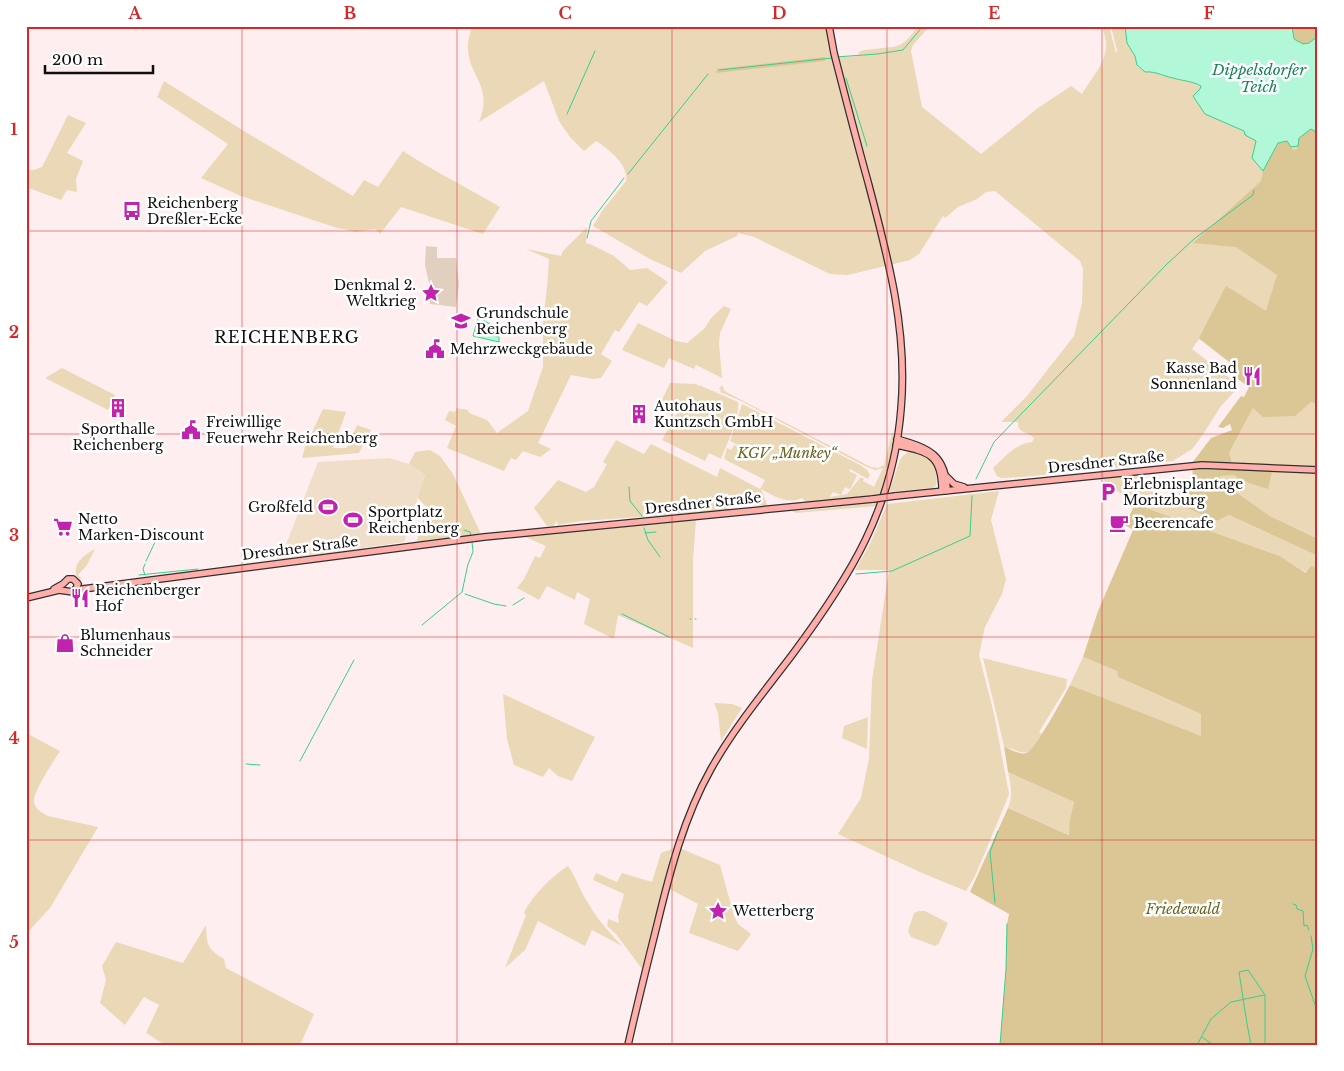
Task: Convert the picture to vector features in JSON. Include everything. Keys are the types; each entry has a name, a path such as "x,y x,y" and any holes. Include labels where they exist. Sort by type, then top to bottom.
{"main road":[{"path":"628,1045 672,865 698,794 732,735 825,609 849,572 873,525 887,488 897,442 903,365 898,309 889,264 834,53 829,26"},
{"path":"897,442 926,453 937,462 944,491"},
{"path":"897,442 922,448 933,454 941,462 947,477 954,484 971,488"},
{"path":"893,462 904,450 913,448"},
{"name":"Dresdner Straße","path":"76,587 92,587 484,537 1202,465 1318,470"},
{"path":"944,491 947,477"},
{"path":"26,598 59,590 69,592 76,587 70,579 47,592"},
{"path":"63,584 65,591"}],"green space":[{"path":"472,26 825,26 831,58 858,56 859,52 863,50 899,45 908,39 918,26 930,26 913,45 911,51 922,107 981,154 1038,108 1071,86 1082,94 1098,70 1105,54 1105,36 1101,26 1109,26 1116,53 1113,60 1117,51 1111,26 1125,26 1127,43 1135,56 1137,66 1145,72 1156,73 1201,86 1200,89 1209,115 1278,143 1318,133 1318,373 1239,370 1199,339 1192,349 1235,382 1235,391 1221,406 1192,449 1173,461 1147,464 1139,459 1130,462 1130,466 1001,478 997,476 993,468 1011,451 1021,445 1032,442 1034,438 1019,429 1018,422 1001,422 1027,396 1074,336 1082,303 1083,269 1080,261 995,191 986,192 977,199 958,207 945,218 943,216 919,254 910,260 848,275 830,274 754,237 738,233 737,236 705,251 681,273 650,259 593,226 602,211 626,181 624,169 617,158 596,141 584,151 570,137 559,121 544,81 479,122 484,100 468,50"},
{"path":"1292,26 1318,26 1318,36 1309,43 1303,44 1294,39"},
{"path":"825,57 825,61 716,73 717,69"},
{"path":"164,81 353,196 364,180 378,187 403,151 500,207 483,234 401,207 380,234 375,229 356,232 334,227 241,196 201,178 228,144 157,97"},
{"path":"68,115 86,123 67,153 83,161 76,179 77,192 67,190 61,200 26,187 26,170 42,167"},
{"path":"1311,129 1318,133 1318,405 1311,402 1295,416 1263,417 1253,408 1229,453 1233,466 1273,468 1268,489 1239,480 1235,475 1220,476 1219,480 1270,516 1318,539 1318,556 1229,515 1217,521 1177,504 1182,479 1193,478 1192,463 1211,438 1232,430 1230,424 1223,428 1218,427 1241,396 1244,397 1249,387 1235,377 1239,369 1199,338 1226,286 1266,311 1277,275 1236,247 1193,243 1261,181 1263,171 1278,143 1287,141 1293,150 1297,149 1299,138"},
{"path":"587,227 586,243 614,256 630,270 647,268 668,282 647,306 639,302 619,332 615,330 601,354 612,361 601,378 593,379 571,375 538,443 551,449 540,457 523,451 516,460 511,458 504,471 447,448 456,426 445,420 449,411 455,412 457,408 468,410 469,413 487,420 497,433 528,411 543,367 543,322 549,259 526,249 561,256 563,251"},
{"path":"724,306 731,309 720,333 722,378 696,365 694,369 669,358 664,368 622,350 638,323 676,341 687,343 705,328 711,318"},
{"path":"62,368 115,395 108,410 45,378"},
{"path":"670,383 696,384 738,402 735,423 721,459 709,453 705,461 662,440 677,413 661,402"},
{"name":"KGV „Munkey“","path":"722,385 728,393 871,467 878,468 884,465 892,433 895,434 885,482 877,506 796,513 792,509 800,511 873,503 873,495 807,503 802,498 791,501 781,499 761,489 768,507 737,501 727,510 700,513 700,506 698,506 696,513 581,521 558,525 557,521 553,526 547,526 534,508 558,480 586,492 594,487 607,464 603,462 616,440 644,454 651,444 717,477 720,468 760,489 765,480 724,459 727,448 731,450 734,445 760,460 762,457 730,441 742,404 867,470 870,475 868,479 850,469 849,471 857,475 851,488 845,487 841,495 833,492 830,497 847,494 860,478 864,478 863,481 874,487 883,468 875,470 867,467 741,401 720,392 721,390 719,389"},
{"path":"1311,402 1318,405 1318,539 1270,516 1219,480 1219,476 1235,474 1239,480 1268,488 1233,466 1229,453 1253,408"},
{"path":"323,409 346,412 333,448 347,448 357,425 371,430 359,453 302,458 305,447"},
{"path":"430,450 440,456 453,474 480,532 479,535 416,544 427,508 417,497 425,475 409,464 415,452"},
{"path":"908,452 921,454 931,461 936,472 936,485 933,488 889,492 900,460"},
{"path":"1145,473 1139,484 1177,504 1217,521 1229,515 1318,556 1318,568 1311,567 1307,573 1280,556 1135,504 1104,481 1104,479"},
{"path":"999,491 991,520 1006,579 1002,594 985,627 979,655 994,714 1009,794 975,876 966,891 838,834 861,798 869,759 872,680 889,570 855,570 870,544 887,504"},
{"name":"Friedewald","path":"1135,504 1280,556 1306,573 1311,566 1318,568 1318,1045 1000,1045 1009,914 970,892 1008,808 1069,835 1074,802 1008,772 1004,746 1021,753 1026,753 1030,750 1049,722 1070,685 1201,736 1201,714 1118,677 1117,671 1083,657 1098,611 1133,530 1125,525"},
{"path":"696,520 693,560 693,648 618,615 614,639 584,624 590,599 577,592 575,600 547,586 539,600 517,588 524,579 535,556 540,558 546,546 523,536"},
{"path":"95,549 87,565 78,575 81,578 80,582 76,571 78,562"},
{"path":"1083,657 1117,671 1118,677 1201,714 1201,737 1070,685"},
{"path":"983,658 1067,679 1066,688 1039,732 1042,734 1027,752 1004,746"},
{"path":"503,694 595,737 572,781 558,776 549,768 543,777 514,765 507,739"},
{"path":"714,703 732,704 742,708 721,741 718,713"},
{"path":"868,717 867,749 842,738 844,726"},
{"path":"26,733 60,751 37,791 34,802 37,809 48,816 98,827 50,908 26,934"},
{"path":"1008,772 1074,802 1070,819 1070,835 1008,808 1011,790"},
{"path":"677,847 720,865 734,916 738,924 751,934 738,951 689,933 698,904 666,887"},
{"path":"672,849 642,969 616,934 607,926 608,919 619,923 618,916 624,894 593,880 596,873 617,882 622,873 652,882 661,853"},
{"path":"568,866 595,914 622,946 592,930 585,946 538,921 525,950 505,968 526,915 524,913 527,907 543,887"},
{"path":"925,911 948,923 939,943 935,946 911,937 908,931 914,913"},
{"path":"206,925 209,945 214,952 224,959 226,968 314,1014 300,1045 165,1045 146,1033 159,1005 144,997 125,1025 100,1003 106,980 102,966 116,942 183,963"}],"shaded area":[{"path":"426,246 437,247 437,258 456,258 459,285 456,307 430,304 430,288 425,265"},
{"name":"Sportplatz Reichenberg","path":"389,458 409,464 425,475 404,542 280,560 318,462"}],"water":[{"name":"Dippelsdorfer Teich","path":"1125,26 1292,26 1294,39 1303,44 1309,43 1318,36 1318,133 1311,129 1299,138 1298,146 1291,147 1287,141 1278,143 1263,171 1252,158 1256,141 1245,135 1244,131 1205,114 1193,96 1201,86 1156,73 1145,72 1137,65 1135,56 1127,43"},
{"path":"478,318 493,327 497,332 496,337 499,336 499,342 473,336"}],"waterway":[{"path":"836,57 903,50 923,26"},
{"path":"567,114 595,51"},
{"path":"719,70 832,58"},
{"path":"628,174 708,74"},
{"path":"846,78 867,146"},
{"path":"587,238 591,221 624,178"},
{"path":"976,479 994,442 1167,264 1194,239 1253,195 1254,190"},
{"path":"629,487 630,501 642,516"},
{"path":"856,574 892,571 970,536 972,496"},
{"path":"644,528 648,540 660,557"},
{"path":"464,530 470,532 471,535"},
{"path":"645,533 656,532"},
{"path":"146,561 157,538"},
{"path":"422,625 462,592 468,564 473,552 472,542"},
{"path":"145,564 143,569 145,575"},
{"path":"139,575 198,569"},
{"path":"465,594 506,606"},
{"path":"513,605 524,598"},
{"path":"622,614 669,637"},
{"path":"300,761 354,660"},
{"path":"246,764 260,765"},
{"path":"995,903 990,852 998,831"},
{"path":"1293,904 1296,905 1297,909 1303,911 1304,926 1307,925 1309,930"},
{"path":"1000,1045 1006,969 1007,924"},
{"path":"1311,936 1313,949 1305,976 1318,1013"},
{"path":"1251,1045 1239,972 1248,970 1265,995 1265,1045"},
{"path":"1197,1045 1211,1019 1231,1002 1264,995"},
{"path":"1202,1037 1213,1045"}],"place":[{"name":"Reichenberg Dreßler-Ecke","path":"132,211"},
{"name":"Denkmal 2. Weltkrieg","path":"431,293"},
{"name":"Grundschule Reichenberg","path":"461,321"},
{"name":"Mehrzweckgebäude","path":"435,349"},
{"name":"Kasse Bad Sonnenland","path":"1252,376"},
{"name":"Sporthalle Reichenberg","path":"118,408"},
{"name":"Autohaus Kuntzsch GmbH","path":"639,414"},
{"name":"Freiwillige Feuerwehr Reichenberg","path":"191,430"},
{"name":"Erlebnisplantage Moritzburg","path":"1108,492"},
{"name":"Großfeld","path":"328,507"},
{"name":"Sportplatz Reichenberg","path":"353,520"},
{"name":"Beerencafe","path":"1119,523"},
{"name":"Netto Marken-Discount","path":"63,527"},
{"name":"Reichenberger Hof","path":"80,598"},
{"name":"Blumenhaus Schneider","path":"65,643"},
{"name":"Wetterberg","path":"718,911"}],"district":[{"name":"REICHENBERG","path":"287,337"}]}
